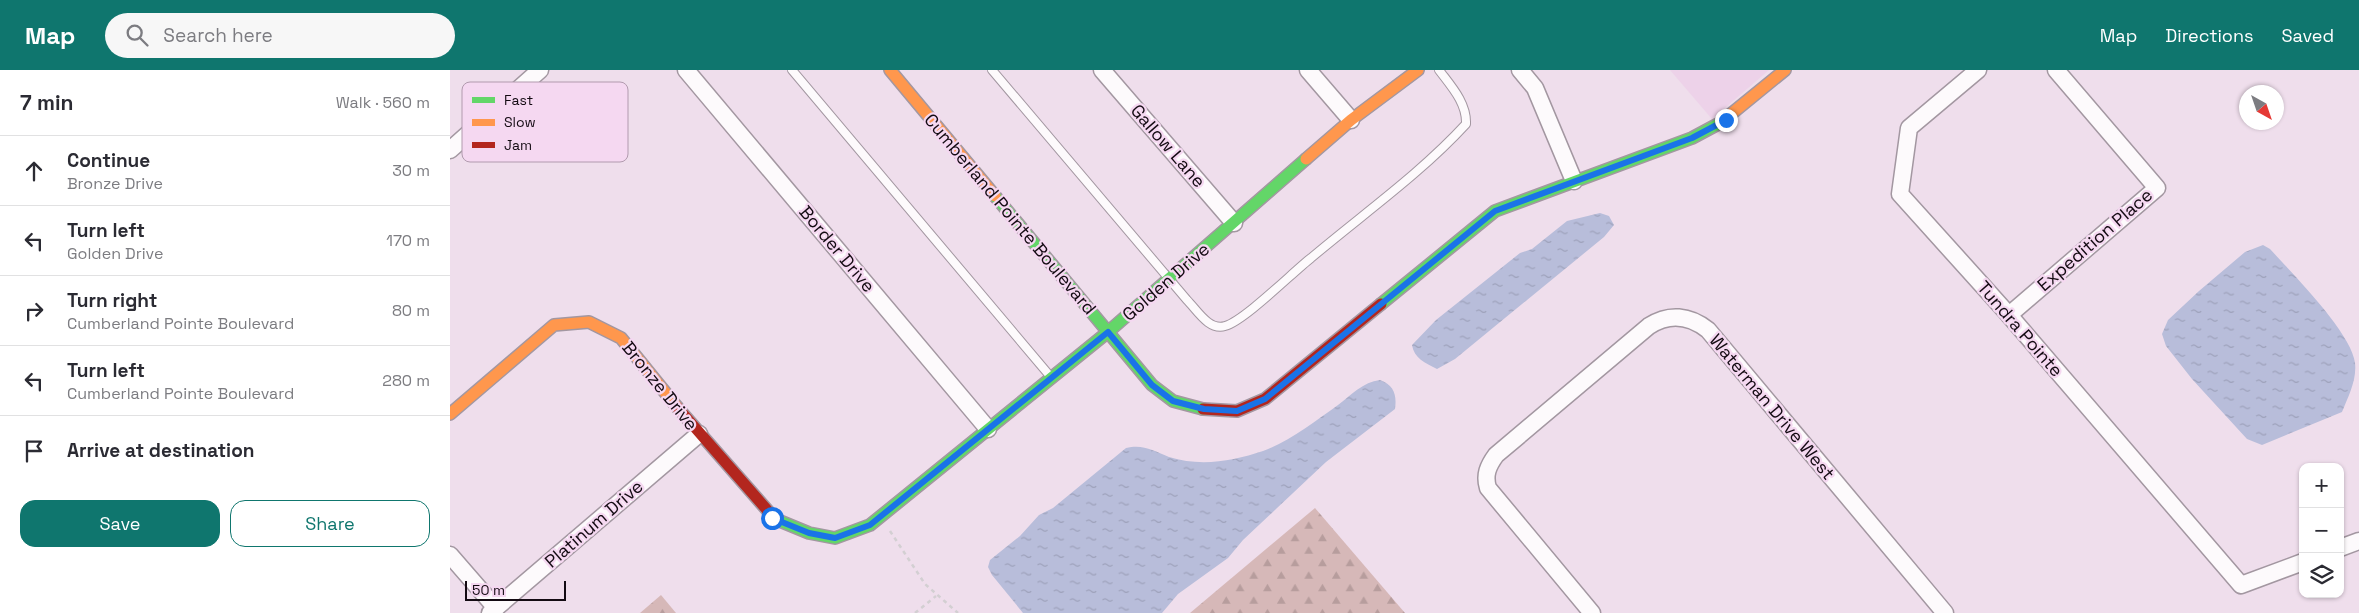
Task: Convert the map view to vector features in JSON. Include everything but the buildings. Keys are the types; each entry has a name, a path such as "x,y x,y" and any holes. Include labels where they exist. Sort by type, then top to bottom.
{"street":[{"path":"526,82 540,70"},
{"name":"Border Drive","path":"686,70 988,429"},
{"name":"Cumberland Pointe Boulevard","path":"890,70 1152,385 1173,401 1204,409 1237,411 1265,399 1495,211 1676,144 1711,128 1726,120 1785,70"},
{"name":"Gallow Lane","path":"1102,70 1234,222"},
{"path":"1308,70 1351,120"},
{"name":"Golden Drive","path":"835,538 870,525 881,517 1108,332 1351,120 1418,70"},
{"path":"1520,70 1535,88 1574,181"},
{"name":"Tundra Pointe","path":"1978,70 1909,128 1900,194 2009,315 2241,585 2299,563"},
{"name":"Expedition Place","path":"2009,315 2157,188 2056,70"},
{"path":"452,144 462,136"},
{"name":"Waterman Drive West","path":"1592,613 1488,488 1485,480 1490,463 1496,455 1658,320 1678,316 1698,322 1708,330 1945,613"},
{"name":"Bronze Drive","path":"450,414 554,325 589,322 622,338 699,434 772,518 809,533 835,538"},
{"name":"Platinum Drive","path":"493,610 699,434"},
{"path":"2344,547 2359,541"},
{"path":"450,555 493,610"}],"lane":[{"path":"792,70 1052,378"},
{"path":"992,70 1169,279 1210,324 1224,327 1242,318 1311,258 1440,152 1466,124 1467,116 1458,96 1439,70"}],"path":[{"path":"881,517 918,574 936,596 958,613"},
{"path":"915,613 936,596"}],"shaded area":[{"path":"1670,70 1769,70 1712,119"}],"green space":[{"path":"1315,508 1405,613 1190,613"},
{"path":"661,595 676,613 640,613"}],"water":[{"path":"1600,213 1609,216 1614,225 1604,237 1455,359 1437,369 1418,357 1412,345 1436,320 1520,253 1532,249 1567,221"},
{"path":"2263,245 2270,249 2292,272 2332,320 2351,350 2355,363 2355,376 2342,412 2262,445 2247,439 2192,379 2166,346 2162,334 2168,320 2199,291 2245,252"},
{"path":"1380,380 1389,385 1394,391 1395,409 1326,462 1243,540 1228,558 1178,594 1162,613 1023,613 992,575 988,567 990,560 1020,536 1039,515 1053,508 1126,448 1138,447 1153,450 1169,457 1193,462 1217,462 1252,455 1292,437 1363,386"}],"traffic: fast":[{"path":"1381,304 1495,211 1692,138 1720,123"},
{"path":"775,519 809,533 835,538 870,525 1108,332 1306,159"},
{"path":"995,196 1152,385 1173,401 1203,409"}],"traffic: slow":[{"path":"890,70 995,196"},
{"path":"1306,159 1351,120 1418,70"},
{"path":"1720,123 1785,70"},
{"path":"450,414 554,325 589,322 621,338 677,407"}],"traffic: jam":[{"path":"1203,409 1237,411 1265,399 1381,304"},
{"path":"677,407 775,519"}],"route":[{"path":"772,518 809,533 835,538 870,525 907,497 1108,332 1152,385 1173,401 1204,409 1237,411 1265,399 1495,211 1692,138 1726,120"}]}
